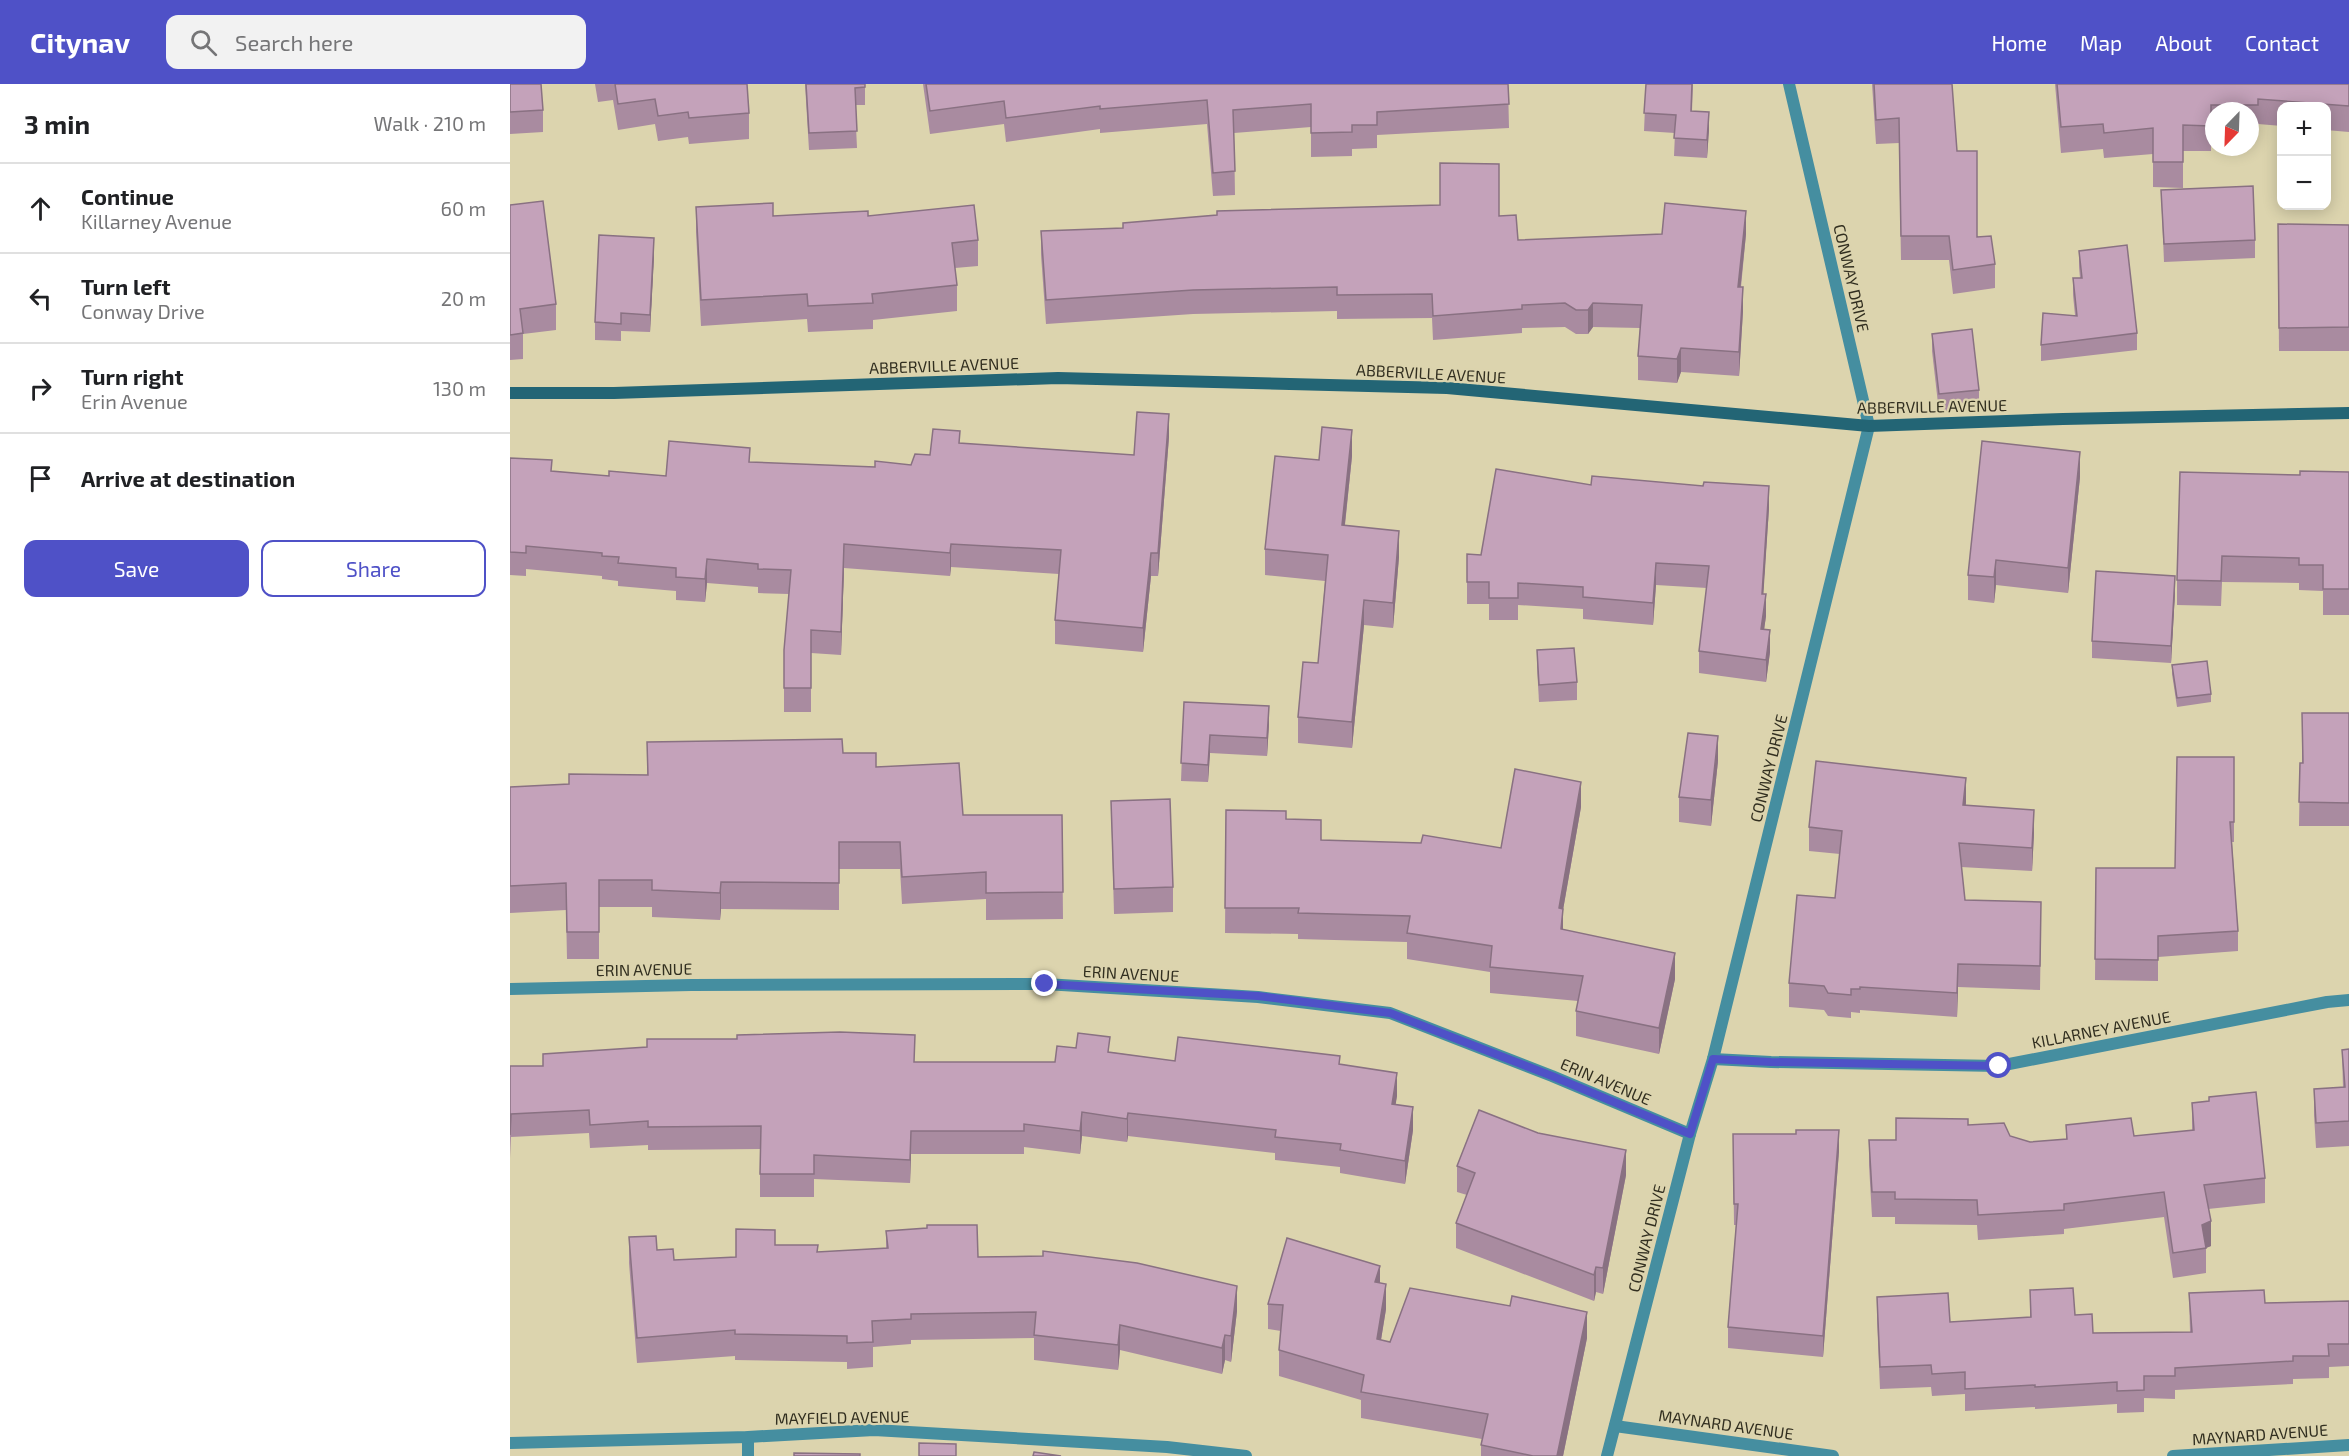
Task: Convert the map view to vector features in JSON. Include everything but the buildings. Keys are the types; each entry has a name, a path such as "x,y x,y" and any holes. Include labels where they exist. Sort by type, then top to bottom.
{"street":[{"name":"CONWAY DRIVE","path":"1607,1456 1690,1134 1713,1059 1869,426 1789,84"},
{"name":"ABBERVILLE AVENUE","path":"510,393 614,393 1058,378 1447,388 1869,426 2349,413"},
{"name":"ERIN AVENUE","path":"510,989 691,985 1045,984 1258,996 1390,1013 1552,1076 1690,1134"},
{"name":"KILLARNEY AVENUE","path":"1713,1059 1999,1066 2327,1002 2349,1000"},
{"name":"MAYNARD AVENUE","path":"1615,1426 1833,1456"},
{"name":"MAYFIELD AVENUE","path":"510,1443 748,1437 874,1430 1167,1447 1246,1456"},
{"path":"748,1437 748,1456"},
{"name":"MAYNARD AVENUE","path":"2173,1456 2349,1445"}],"route":[{"path":"1045,984 1258,996 1390,1013 1552,1076 1690,1134 1713,1059 1999,1066"}]}
